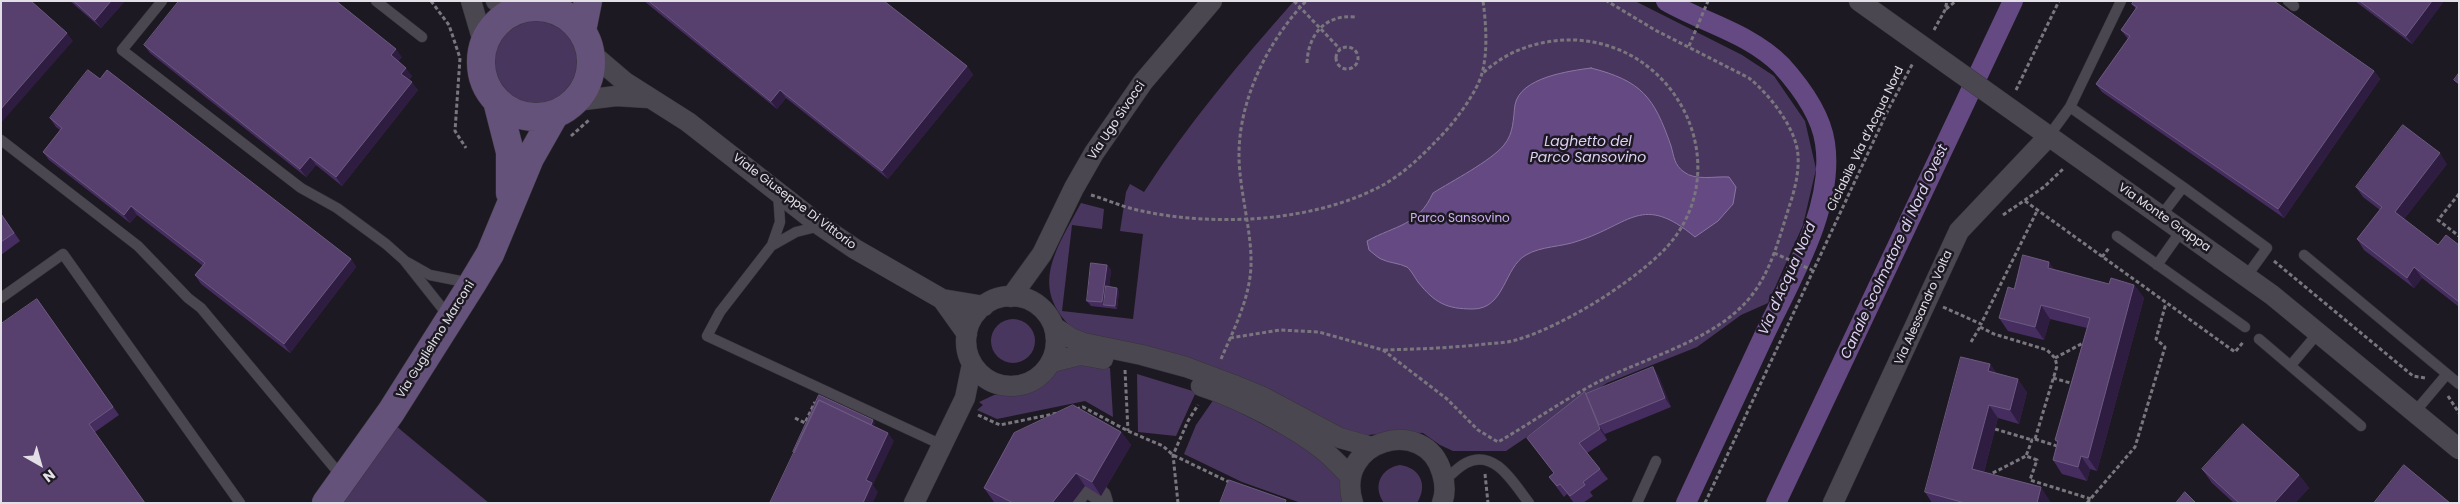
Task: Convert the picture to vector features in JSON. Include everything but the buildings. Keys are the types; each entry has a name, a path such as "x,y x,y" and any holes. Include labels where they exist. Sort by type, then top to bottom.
{"street":[{"path":"471,1 484,44"},
{"path":"587,42 566,16 547,4 528,7 505,6 501,20 491,31 484,44 481,60 483,75 488,89 497,101 510,110 524,116 540,117 575,110 591,71 587,42 588,1"},
{"name":"Via Ugo Sivocci","path":"1011,296 1042,254 1070,195 1094,153 1143,82 1212,1"},
{"name":"Via Monte Grappa","path":"1859,1 1878,7 1938,56 2048,137 2246,276 2459,449"},
{"name":"Viale Giuseppe Di Vittorio","path":"587,42 625,82 688,122 821,226 855,249 942,299 984,306"},
{"name":"Viale Giuseppe Di Vittorio","path":"575,110 616,96 650,98"},
{"name":"Via Guglielmo Marconi","path":"497,101 510,152 511,179 508,208"},
{"name":"Via Guglielmo Marconi","path":"326,503 349,473 450,319 490,254 530,158 575,110"},
{"name":"Via Alessandro Volta","path":"1834,503 1959,231 1966,220 2022,166 2048,137"},
{"name":"Via Ugo Sivocci","path":"1037,305 1042,254"},
{"path":"969,405 972,364 967,345 967,334 970,323 984,306 992,301 1011,296 1029,300 1047,313 1054,327 1056,349 1052,362 1043,373 1032,381 1018,386 992,383 972,364"},
{"name":"Viale Giuseppe Di Vittorio","path":"942,299 967,334"},
{"path":"1054,327 1071,338 1084,343 1142,355 1220,380 1263,397 1340,438 1372,447"},
{"path":"1052,362 1080,355 1126,364 1208,388 1254,410 1324,450 1350,477"},
{"path":"914,503 942,446 969,405 992,383"},
{"path":"1353,503 1350,494 1350,477 1355,465 1372,447 1394,440 1418,444 1436,459 1444,496"},
{"path":"1072,503 1085,486 1101,496 1103,503"}],"lane":[{"path":"162,1 122,50 301,188 337,208 386,244 404,260 450,319"},
{"path":"376,1 422,37"},
{"path":"2048,137 2070,107 2121,1"},
{"path":"2070,107 2267,248 2246,276"},
{"path":"1,140 138,246 188,298 201,308 349,473"},
{"path":"2161,216 2183,187"},
{"path":"778,192 780,222 772,245 720,312 707,336 942,446"},
{"path":"772,245 796,232 821,226"},
{"path":"2157,265 2181,231"},
{"path":"2117,236 2245,327"},
{"path":"1,298 63,254 240,503"},
{"path":"2304,255 2459,384"},
{"path":"404,260 430,275 472,284"},
{"path":"2291,365 2318,333"},
{"path":"2259,339 2361,426"},
{"path":"2414,412 2447,374"},
{"path":"1444,496 1465,463 1479,459 1495,462 1529,503"},
{"path":"1637,503 1656,461"}],"path":[{"path":"431,1 449,25 460,58 455,131 466,148"},
{"path":"1294,1 1340,49"},
{"path":"1220,361 1244,306 1251,265 1239,154 1245,108 1256,76 1279,34 1306,1"},
{"path":"1482,74 1485,36 1483,1"},
{"path":"1383,350 1447,399 1478,430 1498,442 1601,380 1693,341 1733,313 1752,295 1774,253 1793,196 1798,170 1798,154 1793,138 1774,104 1762,89 1749,78 1655,30 1607,1"},
{"path":"1689,46 1708,1"},
{"path":"1930,35 1945,10 1947,1"},
{"path":"1945,10 1956,1"},
{"path":"2003,103 2059,1"},
{"path":"1308,63 1310,41 1319,28 1333,18 1355,17"},
{"path":"1083,192 1141,211 1196,219 1276,218 1341,202 1383,185 1417,161 1449,129 1482,74 1490,66 1516,50 1558,40 1589,41 1624,51 1654,70 1673,91 1687,115 1698,151 1696,196 1683,225 1661,253 1602,299 1515,340 1453,348 1383,350 1319,332 1280,330 1230,338"},
{"path":"1347,46 1354,48 1358,54 1356,64 1346,69 1340,66 1336,59 1340,49 1347,46"},
{"name":"Ciclabile Via d’Acqua Nord","path":"1705,503 1888,108 1917,55"},
{"path":"568,138 575,110"},
{"path":"1997,219 2025,201 2059,174 2073,154"},
{"path":"2459,194 2438,220 2459,236"},
{"path":"2025,201 2235,352 2246,338"},
{"path":"1972,342 2037,211"},
{"path":"2264,252 2413,376 2424,377 2430,382"},
{"path":"1774,253 1812,270"},
{"path":"1947,298 1943,306 1994,334 2047,350 2055,358 2057,366 2026,456 1982,478"},
{"path":"2087,503 2135,448 2165,347 2156,340 2166,303"},
{"path":"2055,358 2088,340"},
{"path":"1126,364 1128,431"},
{"path":"2053,378 2078,385"},
{"path":"2444,393 2452,399 2459,413"},
{"path":"795,418 805,423 818,397"},
{"path":"1178,503 1173,454 1188,421 1200,401"},
{"path":"969,405 1000,425 1065,411"},
{"path":"1074,409 1083,407 1128,431 1163,446 1173,454 1233,484"},
{"path":"1996,429 2061,447 2067,444"},
{"path":"2026,456 2037,460 2028,487"},
{"path":"2030,480 2091,499"}],"green space":[{"name":"Parco Sansovino","path":"1294,1 1635,1 1742,55 1774,76 1805,121 1816,169 1803,225 1768,303 1741,315 1697,347 1607,383 1506,451 1453,451 1440,445 1423,433 1398,432 1358,436 1079,334 1063,318 1053,302 1049,286 1050,270 1055,254 1081,203 1104,209 1102,229 1072,225 1062,311 1133,319 1143,234 1120,231 1126,192 1130,184 1144,192 1178,142 1215,94"},
{"path":"537,18 554,22 569,31 578,46 582,63 578,80 569,95 554,104 537,108 520,104 505,95 496,80 492,63 496,46 505,31 520,22"},
{"path":"1017,319 1029,325 1034,332 1034,350 1029,357 1022,362 1009,363 1001,360 994,353 991,337 994,329 1001,322"},
{"path":"1081,364 1110,368 1113,417 1085,401 997,419 977,410 983,405 979,402 994,395 1033,390 1062,367"},
{"path":"1137,374 1196,392 1176,436 1138,432"},
{"path":"1214,399 1316,452 1339,476 1350,503 1301,503 1242,482 1184,454 1196,425"},
{"path":"389,419 402,431 489,503 328,503"},
{"path":"1400,465 1418,474 1422,490 1417,503 1384,503 1380,497 1379,484 1383,474 1393,467"}],"water":[{"name":"Laghetto del Parco Sansovino","path":"1591,68 1623,79 1634,85 1644,94 1652,103 1665,129 1676,163 1684,172 1700,177 1729,177 1736,187 1733,204 1718,221 1695,237 1677,224 1662,217 1649,214 1636,216 1578,241 1532,252 1526,255 1513,268 1492,302 1484,307 1473,309 1455,308 1436,300 1424,289 1407,267 1381,259 1369,250 1367,241 1413,218 1427,204 1433,193 1481,164 1504,145 1511,131 1515,105 1519,95 1526,88 1547,77"}],"waterway":[{"name":"Via d'Acqua Nord","path":"1666,1 1741,36 1781,65 1809,101 1819,122 1825,143 1826,168 1823,194 1807,245 1686,503"},
{"name":"Canale Scolmatore di Nord Ovest","path":"1776,503 2013,1"}]}
